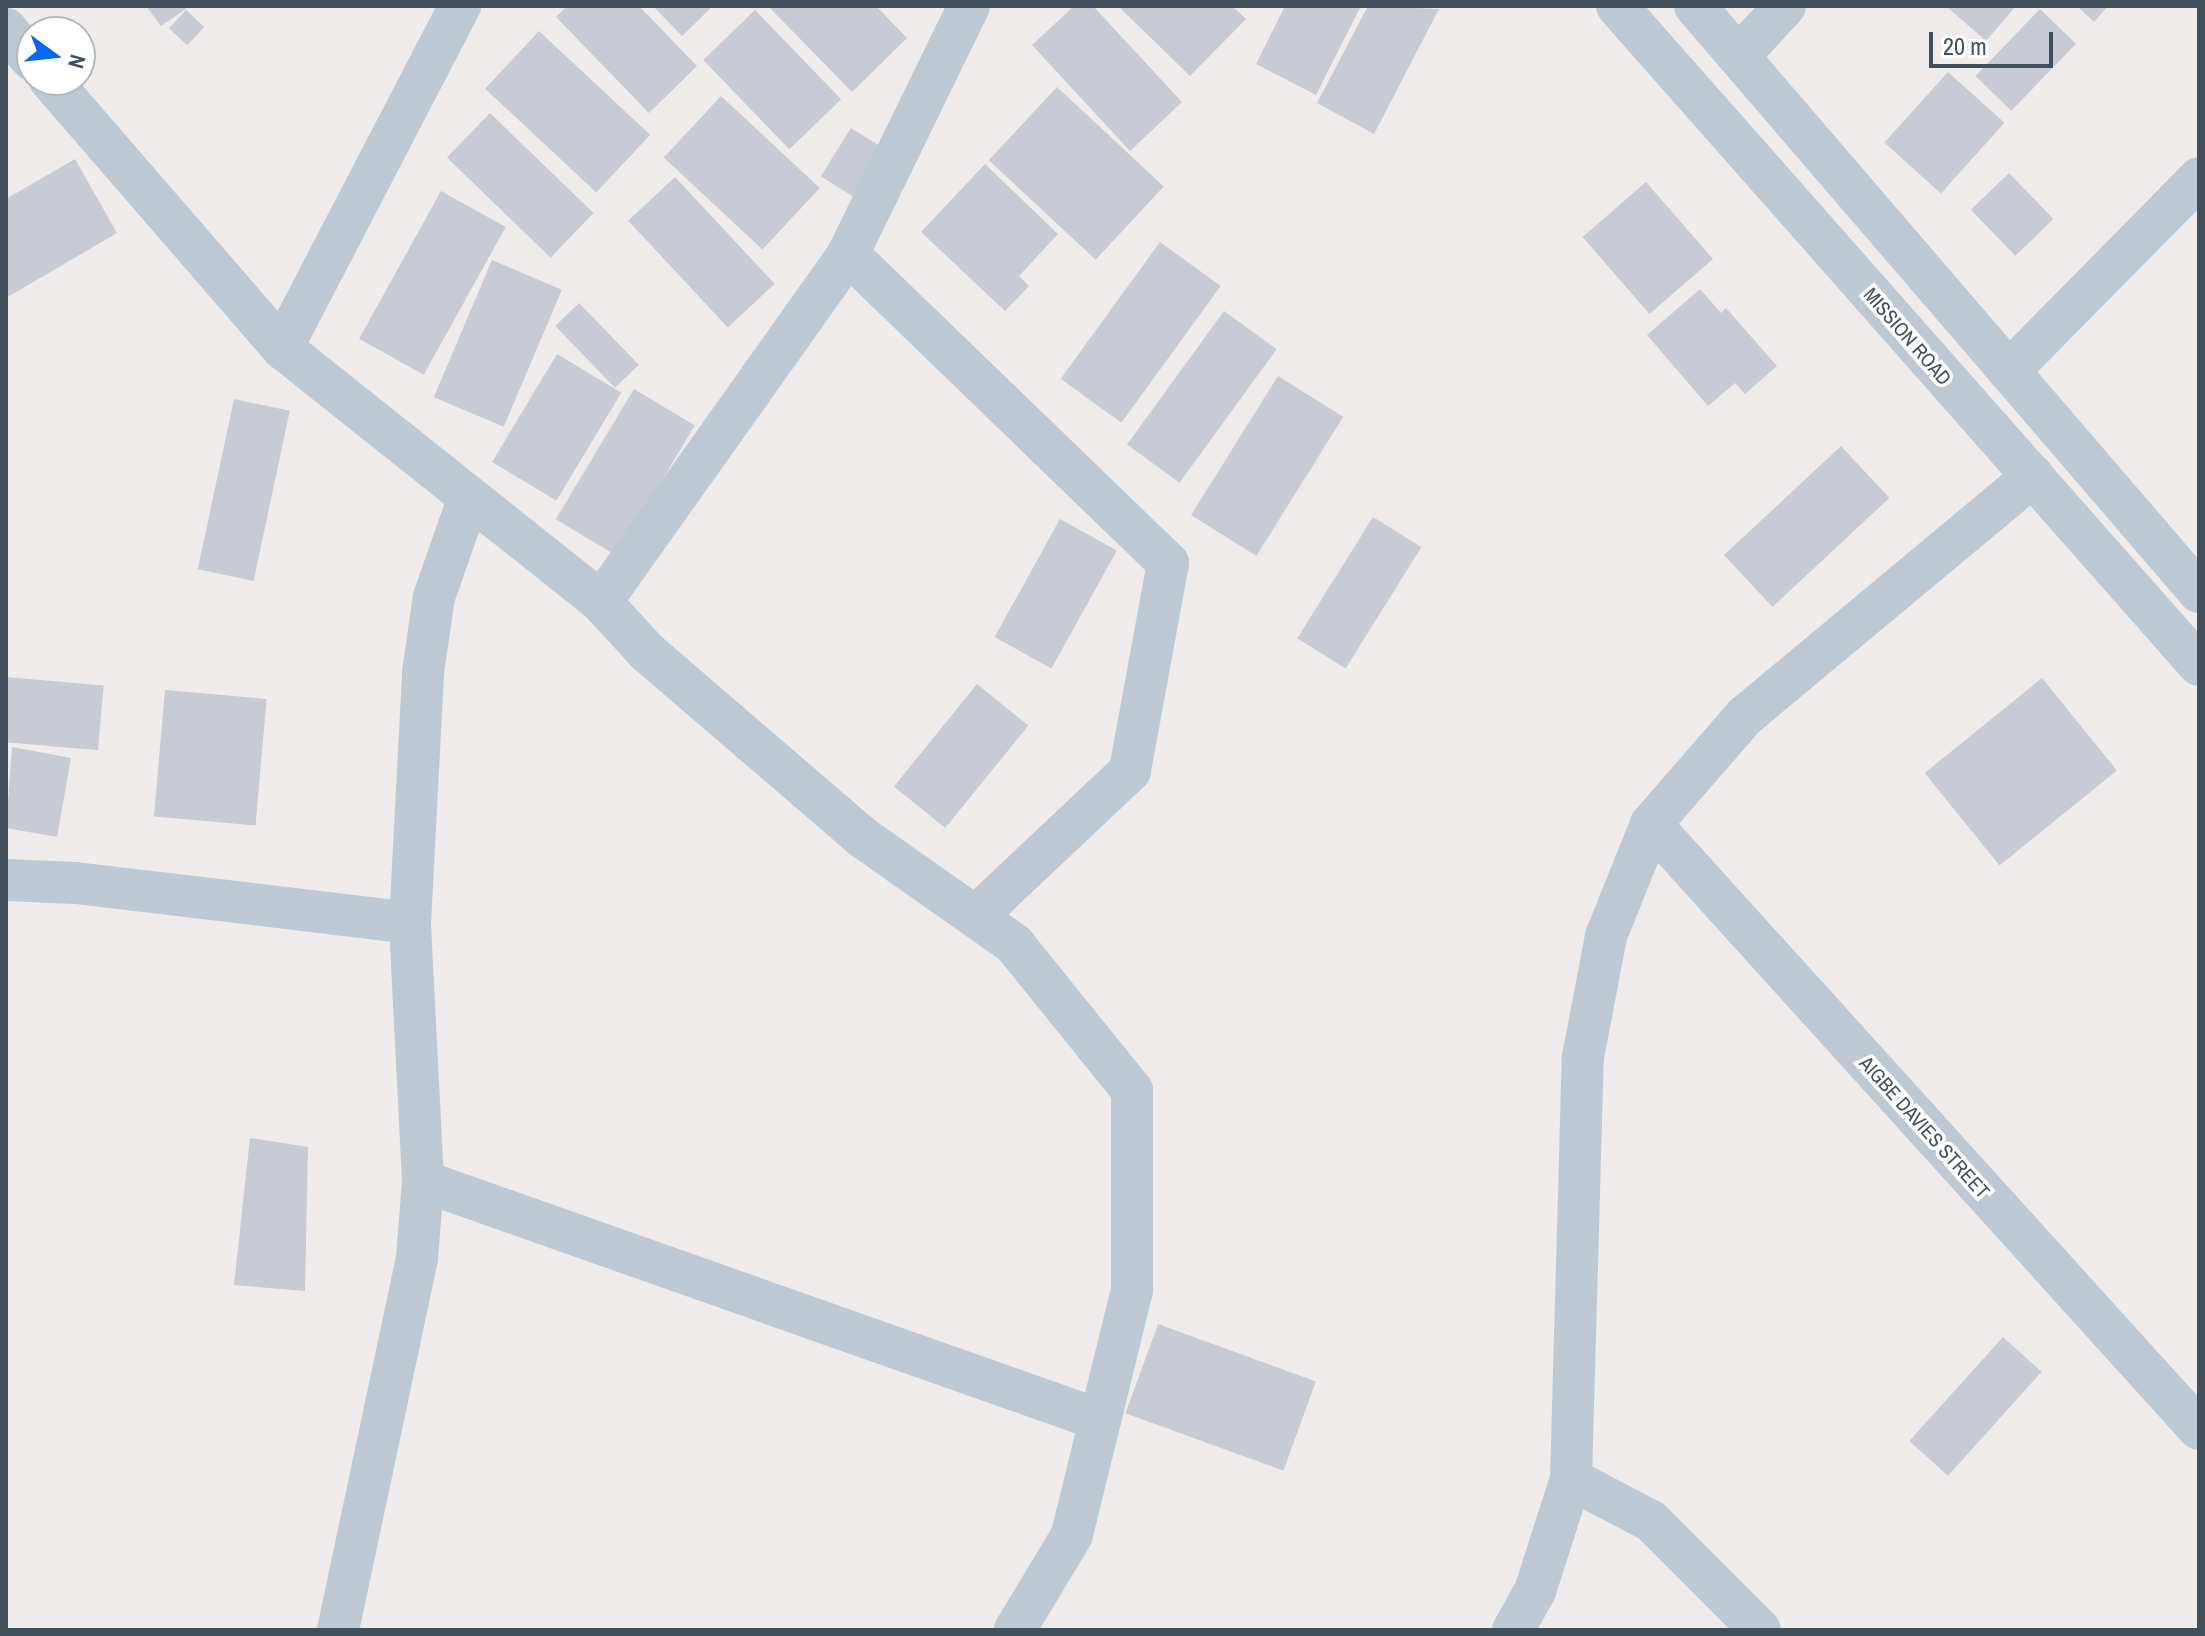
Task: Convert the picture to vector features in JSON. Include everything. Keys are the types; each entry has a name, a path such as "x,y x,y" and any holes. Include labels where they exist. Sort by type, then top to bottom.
{"street":[{"path":"282,348 460,6"},
{"path":"601,602 848,254 969,6"},
{"name":"MISSION ROAD","path":"1617,6 2199,665"},
{"path":"1695,6 2199,592"},
{"path":"1739,56 1785,6"},
{"path":"64,96 282,348 601,602 647,652 862,837 1014,944 1132,1090 1132,1290 1072,1535 1015,1630"},
{"path":"2009,371 2199,178"},
{"path":"848,254 1168,563 1130,771 976,916"},
{"path":"1513,1630 1535,1591 1571,1479 1583,1057 1606,936 1651,824 1745,716 2033,476"},
{"path":"338,1630 417,1258 423,1181 410,923 423,672 434,597 469,497"},
{"name":"AIGBE DAVIES STREET","path":"1651,824 2199,1429"},
{"path":"6,880 76,883 410,923"},
{"path":"423,1181 1100,1420"},
{"path":"1571,1479 1651,1521 1760,1630"}],"building":[{"path":"146,6 184,6 186,9 161,26"},
{"path":"567,6 639,6 697,66 649,113 556,17"},
{"path":"653,6 713,6 682,36"},
{"path":"768,6 876,6 907,38 852,92"},
{"path":"1074,6 1093,6 1182,102 1130,151 1032,45"},
{"path":"1118,6 1232,6 1246,19 1190,76"},
{"path":"1285,6 1361,6 1316,95 1256,64"},
{"path":"1368,6 1439,9 1374,134 1317,103"},
{"path":"1946,6 2016,6 1986,41"},
{"path":"2077,6 2108,6 2094,22"},
{"path":"2040,9 2076,44 2011,111 1975,76"},
{"path":"186,10 204,27 187,45 169,28"},
{"path":"755,10 841,99 789,149 703,60"},
{"path":"539,31 650,135 596,192 485,89"},
{"path":"1948,72 2004,123 1941,193 1884,143"},
{"path":"1057,87 1164,187 1096,260 989,160"},
{"path":"721,96 820,188 762,250 664,157"},
{"path":"490,113 594,213 551,258 447,158"},
{"path":"851,128 886,150 856,198 821,176"},
{"path":"75,159 117,233 6,298 6,199"},
{"path":"985,164 1058,234 1019,276 1029,286 1005,311 921,232"},
{"path":"2009,173 2053,219 2015,256 1971,210"},
{"path":"675,177 775,284 728,327 628,221"},
{"path":"1646,182 1713,259 1650,314 1583,237"},
{"path":"441,191 506,227 424,375 359,339"},
{"path":"1160,242 1221,286 1121,423 1061,379"},
{"path":"492,260 562,290 504,427 434,397"},
{"path":"1700,289 1721,313 1726,308 1777,366 1745,394 1735,383 1708,406 1647,335"},
{"path":"579,303 639,365 615,388 555,326"},
{"path":"1224,311 1277,349 1180,483 1127,444"},
{"path":"557,354 621,393 556,501 492,462"},
{"path":"1278,376 1343,417 1256,556 1191,515"},
{"path":"634,389 695,426 617,556 556,519"},
{"path":"234,399 290,411 254,581 198,569"},
{"path":"1841,446 1889,498 1772,607 1724,555"},
{"path":"1373,517 1421,547 1346,668 1297,638"},
{"path":"1060,519 1117,551 1051,669 995,637"},
{"path":"6,677 104,686 98,750 6,742"},
{"path":"2042,678 2117,770 2000,866 1925,773"},
{"path":"977,684 1028,726 945,828 894,787"},
{"path":"165,690 267,699 256,825 154,817"},
{"path":"12,747 71,758 57,837 6,828"},
{"path":"250,1138 308,1147 305,1291 234,1285"},
{"path":"1158,1324 1316,1381 1283,1471 1126,1413"},
{"path":"2003,1337 2042,1372 1948,1476 1909,1441"}]}
